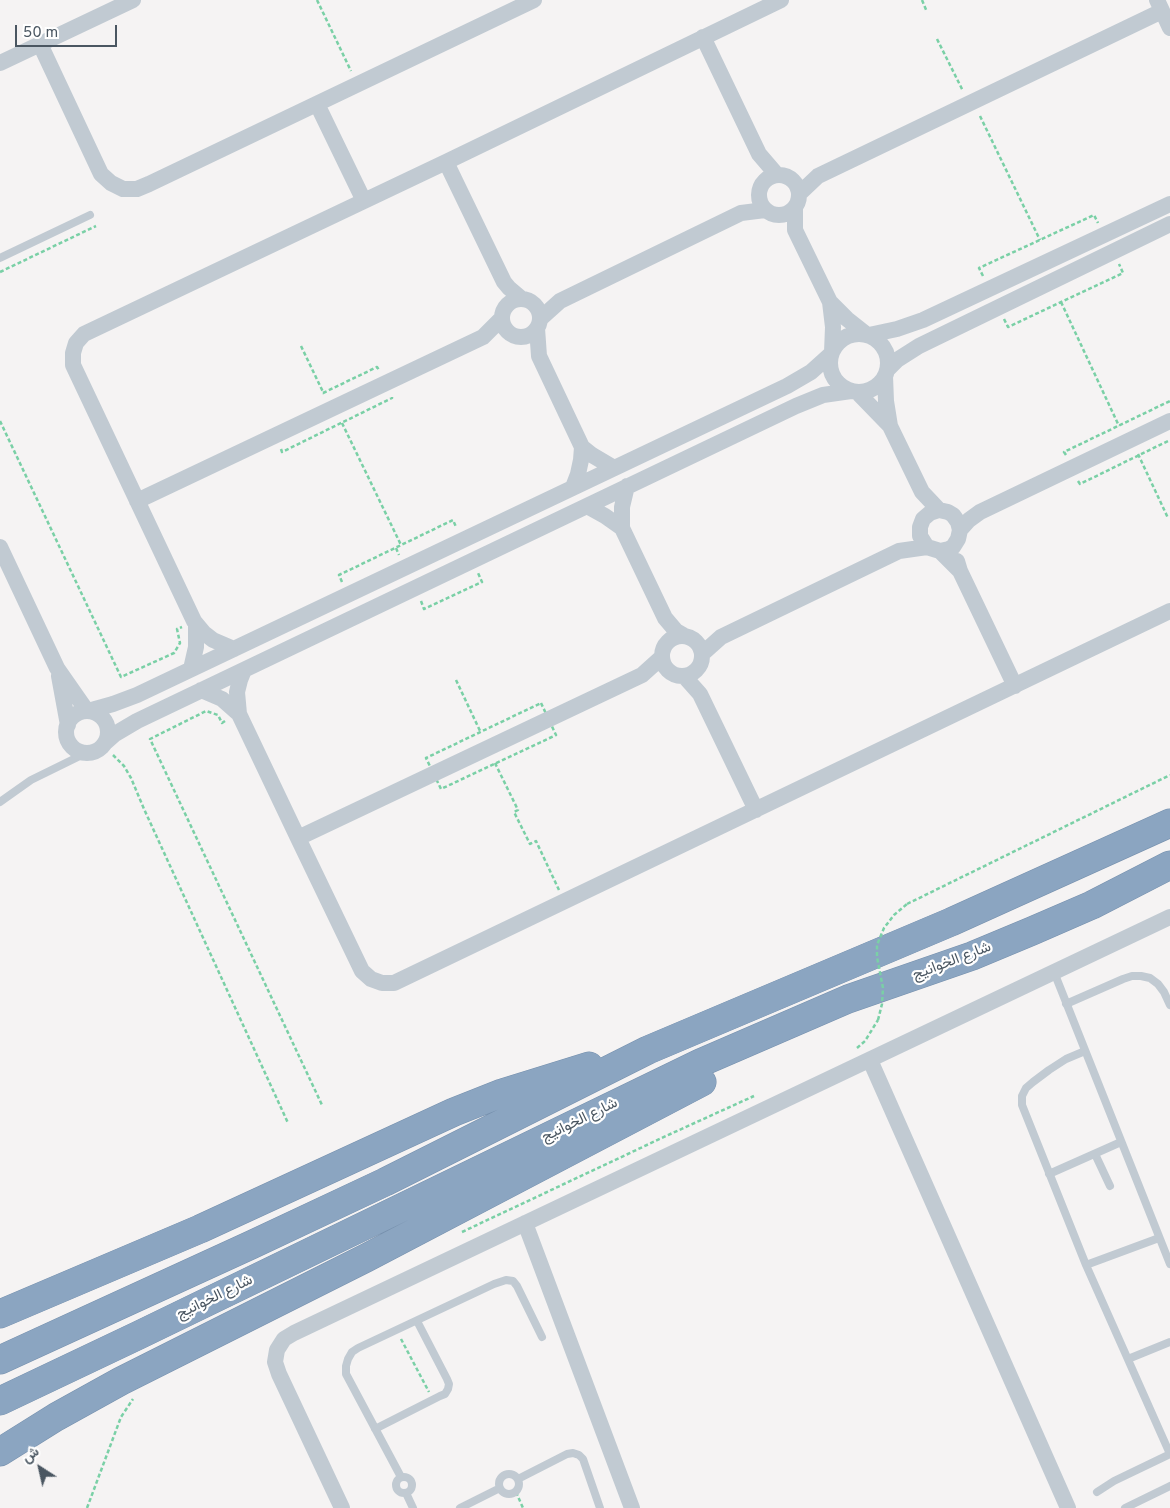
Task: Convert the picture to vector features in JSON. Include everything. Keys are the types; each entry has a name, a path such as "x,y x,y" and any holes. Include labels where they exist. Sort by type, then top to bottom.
{"highway":[{"path":"0,1360 384,1182 648,1050 951,922 1170,824"},
{"name":"شارع الخوانيج","path":"0,1401 700,1063 848,999 972,956 1092,905 1170,866"},
{"path":"0,1452 56,1417 121,1381 358,1262 704,1081 789,1041 811,1028 848,999"},
{"path":"0,1314 200,1229 454,1112 600,1062 648,1050"}],"street":[{"path":"0,63 133,0"},
{"path":"40,44 101,174 111,183 123,188 137,189 534,0"},
{"path":"234,649 213,640 195,623 73,365 76,343 84,334 94,329 364,202 781,0"},
{"path":"766,201 787,213 818,176 969,103 1159,5 1170,28"},
{"path":"703,37 760,154 766,201 796,230 830,302 833,327 830,366 834,377 841,386 854,392 890,426"},
{"path":"316,104 364,202"},
{"path":"760,154 783,176 796,185 796,230"},
{"path":"446,162 504,282 509,288 537,308 539,356 582,446 592,455 614,468"},
{"path":"766,201 768,178 818,176"},
{"path":"137,501 483,337 528,336 560,301 766,201"},
{"path":"1170,204 910,325 897,330 846,337 840,341 832,353 810,372 793,383 137,695 75,715 71,719 66,732 68,740 78,751 98,747 137,721 810,400 837,392 870,390 876,386 902,356 918,346 1170,224"},
{"path":"504,282 504,328 539,356"},
{"path":"483,337 513,300 560,301"},
{"path":"830,302 847,319 881,343 885,349 888,362 886,401 890,426 922,492 927,537 960,571 1015,686"},
{"path":"927,537 949,549 969,520 980,512 1170,421"},
{"path":"573,487 578,474 582,446"},
{"path":"627,486 622,507 622,528 665,618 680,662 700,694 756,810"},
{"path":"922,492 958,522 960,571"},
{"path":"587,506 622,528"},
{"path":"927,537 930,513 946,512 966,515 980,512"},
{"path":"298,838 642,675 680,662 721,637 927,537"},
{"path":"0,547 58,668 88,711 96,713 103,718 107,725 108,734 98,747"},
{"path":"244,670 237,692 239,714 298,838 362,971 371,979 382,983 394,983 1170,611"},
{"path":"665,618 676,630 698,643 680,662"},
{"path":"191,669 196,647 195,623"},
{"path":"680,662 673,637 721,637"},
{"path":"58,668 68,725"},
{"path":"201,690 222,699 239,714"},
{"path":"339,1507 275,1362 277,1350 284,1339 1170,917"},
{"path":"870,1060 1068,1508"},
{"path":"525,1224 632,1508"}],"lane":[{"path":"0,258 90,215"},
{"path":"0,802 31,780 98,747"},
{"path":"1054,972 1170,1264"},
{"path":"1066,1004 1122,979 1141,976 1150,978 1158,984 1170,1006"},
{"path":"1085,1050 1066,1059 1026,1088 1022,1096 1022,1105 1086,1264 1170,1454 1114,1481 1097,1492"},
{"path":"1049,1174 1122,1142"},
{"path":"1095,1154 1110,1186"},
{"path":"1086,1264 1160,1238"},
{"path":"413,1508 406,1493 411,1488 411,1481 401,1477 346,1374 346,1366 352,1352 506,1280 518,1286 542,1337"},
{"path":"375,1429 445,1394 448,1389 449,1384 417,1320"},
{"path":"1128,1359 1170,1342"},
{"path":"518,1479 568,1454 579,1455 583,1459 600,1508"},
{"path":"506,1474 515,1476 518,1479 516,1492 507,1494 500,1488 500,1480 506,1474"},
{"path":"1130,1507 1170,1486"},
{"path":"460,1508 500,1488"}],"path":[{"path":"317,0 358,84"},
{"path":"922,0 927,12"},
{"path":"938,39 976,118 980,116 1040,240"},
{"path":"990,289 979,268 1094,215 1104,235"},
{"path":"0,272 96,226"},
{"path":"998,307 1008,327 1123,273 1113,252"},
{"path":"1061,302 1119,426"},
{"path":"301,346 401,545"},
{"path":"1064,452 1170,401"},
{"path":"0,421 121,678 174,653 180,643 177,629 195,623"},
{"path":"1131,440 1168,518"},
{"path":"456,680 518,810 514,812 530,844 536,841 565,902"},
{"path":"239,714 222,723 218,715 206,711 150,739 322,1105"},
{"path":"98,747 115,756 131,778 288,1123"},
{"path":"878,1020 883,988 877,945 884,928 894,915 907,904 1170,775"},
{"path":"396,1330 433,1400"},
{"path":"516,1492 523,1508"}]}
